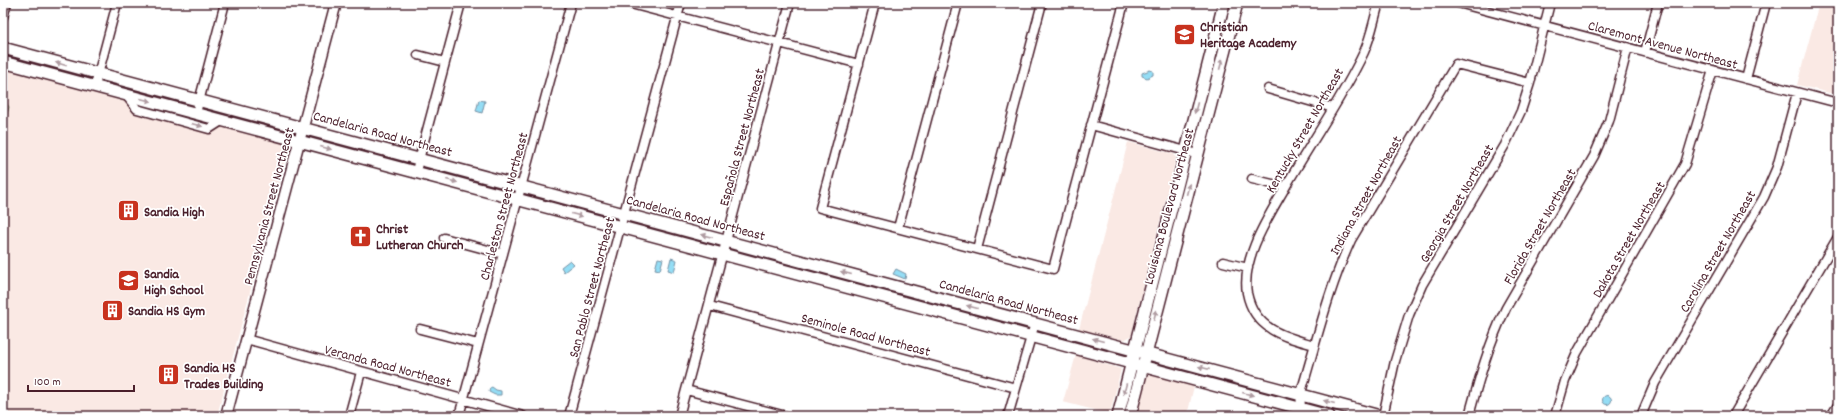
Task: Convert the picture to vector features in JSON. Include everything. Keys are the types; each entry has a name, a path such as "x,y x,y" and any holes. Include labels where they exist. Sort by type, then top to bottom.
{"main road":[{"name":"Louisiana Boulevard Northeast","path":"1118,416 1137,364 1185,150 1224,3"},
{"name":"Louisiana Boulevard Northeast","path":"1140,352 1197,154 1237,3"},
{"name":"Candelaria Road Northeast","path":"3,48 98,74 199,99 1382,416"},
{"name":"Candelaria Road Northeast","path":"3,62 1137,364 1301,412 1329,416"},
{"name":"Louisiana Boulevard Northeast","path":"1130,416 1137,364"}],"street":[{"path":"3,18 7,3"},
{"path":"95,86 117,3"},
{"path":"196,113 225,3"},
{"name":"Pennsylvania Street Northeast","path":"226,416 336,3"},
{"path":"416,171 461,3"},
{"name":"Charleston Street Northeast","path":"459,416 571,3"},
{"path":"627,3 859,64"},
{"name":"San Pablo Street Northeast","path":"569,416 622,227 681,3"},
{"name":"Española Street Northeast","path":"679,416 724,254 790,3"},
{"path":"875,3 820,208 1053,269 1124,3"},
{"path":"898,228 958,3"},
{"path":"977,249 1042,3"},
{"name":"Kentucky Street Northeast","path":"1314,345 1280,336 1262,322 1251,305 1247,293 1246,281 1248,268 1262,228 1364,52 1379,3"},
{"name":"Claremont Avenue Northeast","path":"1458,3 1838,103"},
{"name":"Georgia Street Northeast","path":"1382,416 1395,361 1411,309 1422,285 1505,145 1521,111 1530,83 1550,3"},
{"path":"1645,52 1658,3"},
{"path":"1746,79 1766,3"},
{"name":"Florida Street Northeast","path":"1469,416 1482,367 1495,331 1506,308 1594,156 1604,136 1628,47"},
{"path":"418,55 445,62"},
{"name":"Indiana Street Northeast","path":"1301,412 1300,394 1314,345 1332,285 1351,240 1456,64 1530,83"},
{"name":"Dakota Street Northeast","path":"1555,416 1565,381 1577,353 1685,164 1713,70"},
{"path":"1268,89 1332,108"},
{"name":"Carolina Street Northeast","path":"1641,416 1655,383 1764,197 1776,167 1797,92"},
{"path":"126,95 137,109 195,125 209,128 223,120"},
{"path":"1091,126 1197,154"},
{"path":"1252,179 1285,187"},
{"path":"1733,416 1838,237"},
{"path":"444,238 503,254"},
{"path":"1223,262 1248,268"},
{"name":"Seminole Road Northeast","path":"710,306 1016,388"},
{"path":"1008,416 1035,324"},
{"path":"420,329 478,344"},
{"name":"Veranda Road Northeast","path":"246,339 523,416"},
{"path":"348,416 361,372"},
{"path":"686,390 775,415 786,416"},
{"path":"1831,416 1838,405"}],"shaded area":[{"path":"1819,3 1838,3 1838,95 1797,85"},
{"name":"Sandia High School","path":"3,68 289,145 217,416 3,416"},
{"path":"1128,142 1174,154 1176,158 1131,336 1124,340 1079,329"},
{"path":"1076,355 1121,369 1110,414 1063,402"},
{"path":"1153,375 1194,386 1187,416 1136,416 1146,378 1147,376"}],"green space":[{"path":"3,98 9,107 3,128"}],"water":[{"path":"1150,70 1153,71 1153,75 1147,78 1142,76 1142,73"},
{"path":"479,100 485,101 482,113 476,111"},
{"path":"658,258 663,259 660,270 655,269"},
{"path":"671,258 677,260 674,272 668,270"},
{"path":"570,260 574,264 564,272 561,267"},
{"path":"896,269 906,274 905,279 893,274"},
{"path":"492,387 501,391 501,395 495,395 489,392 490,388"},
{"path":"1607,395 1612,400 1607,405 1602,400"}],"place":[{"name":"Christian Heritage Academy","path":"1184,34"},
{"name":"Sandia High","path":"128,211"},
{"name":"Christ Lutheran Church","path":"361,236"},
{"name":"Sandia High School","path":"128,281"},
{"name":"Sandia HS Gym","path":"113,310"},
{"name":"Sandia HS Trades Building","path":"169,375"}]}
